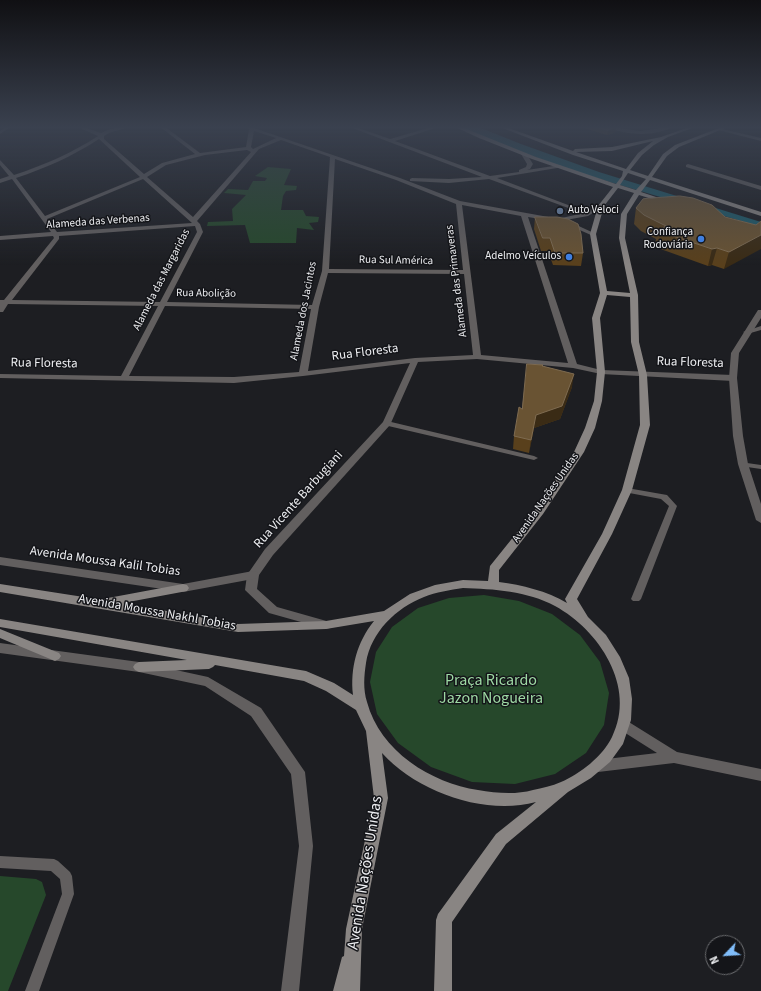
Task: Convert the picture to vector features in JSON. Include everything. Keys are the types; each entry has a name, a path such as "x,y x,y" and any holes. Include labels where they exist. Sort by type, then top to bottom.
{"main road":[{"path":"577,172 637,192 673,206 666,209"},
{"path":"621,172 683,188 761,214"},
{"name":"Avenida Nações Unidas","path":"443,991 444,920 501,839 564,788 598,766 615,747 624,725 626,687 612,651 585,621 571,600 607,534 627,490 645,425 643,375 635,342 634,295 622,238 628,213 637,192 653,172"},
{"name":"Avenida Nações Unidas","path":"493,584 494,569 539,512 579,452 590,428 598,401 601,372 596,318 604,293 593,234 601,206 626,174"},
{"path":"667,176 683,188"},
{"path":"604,293 634,295"},
{"name":"Avenida Nações Unidas","path":"564,788 520,799 485,798 449,790 417,775 391,755 372,731 360,706 357,671 366,641 386,615 408,600 434,589 463,584 493,584 518,588 542,596 564,607 585,621"},
{"name":"Avenida Moussa Nakhl Tobias","path":"0,588 238,628 326,625 386,615"},
{"path":"102,604 182,588"},
{"path":"0,623 306,676 330,687 360,706"},
{"path":"0,633 54,656"},
{"path":"139,667 229,663"},
{"name":"Avenida Nações Unidas","path":"352,991 354,929 381,798 372,731"},
{"path":"342,991 354,929"}],"street":[{"path":"0,310 3,303 57,238 44,218 8,172"},
{"path":"0,181 29,172"},
{"name":"Alameda das Margaridas","path":"124,378 161,304 200,232 195,223 139,172"},
{"path":"44,218 144,177 151,172"},
{"path":"195,223 237,172"},
{"name":"Alameda dos Jacintos","path":"303,374 315,307 325,271 332,172"},
{"path":"378,172 459,202 556,219 593,234"},
{"path":"474,172 573,208"},
{"path":"423,188 426,183 521,172"},
{"path":"709,172 761,188"},
{"path":"398,179 434,182"},
{"name":"Alameda das Primaveras","path":"459,202 477,357"},
{"path":"556,219 586,215 601,206"},
{"path":"524,214 573,366"},
{"name":"Alameda das Verbenas","path":"0,238 56,235 195,223"},
{"name":"Rua Sul América","path":"325,271 466,272"},
{"name":"Rua Abolição","path":"3,303 315,307"},
{"path":"761,312 735,353 733,378 738,436 743,464 761,520"},
{"path":"747,332 761,328"},
{"name":"Rua Floresta","path":"0,376 234,380 303,374 415,360 477,357 573,366 601,372 733,378"},
{"name":"Rua Vicente Barbugiani","path":"252,575 269,552 387,423 415,360"},
{"name":"Avenida Moussa Kalil Tobias","path":"0,561 182,588 252,575"},
{"path":"252,575 251,590 273,610 326,625"},
{"path":"0,648 139,667 208,682 256,712 298,772 306,846 290,991"},
{"path":"624,725 674,757"},
{"path":"598,766 674,757 761,775"}],"lane":[{"path":"387,423 534,458"},
{"path":"743,464 761,467"},
{"path":"627,490 664,497 673,506 636,599"},
{"path":"0,862 54,865 66,876 68,894 32,991"}],"green space":[{"path":"260,172 290,172 284,185 297,186 296,190 286,191 283,196 281,210 303,210 306,216 319,217 318,222 309,223 314,230 297,228 296,243 250,243 245,225 207,226 208,222 233,221 232,209 246,195 224,193 228,189 248,190 253,181 265,181 267,178 255,176"},
{"name":"Praça Ricardo Jazon Nogueira","path":"484,595 519,601 552,614 580,635 600,662 609,693 604,725 586,753 555,774 515,784 472,782 431,767 398,743 377,714 370,682 376,652 392,627 418,608 449,598"},
{"path":"0,876 36,879 42,882 46,895 8,991 0,991"}],"water":[{"path":"577,172 600,172 761,222 761,227"}],"building":[{"path":"680,196 693,198 712,205 725,217 756,225 761,221 761,235 729,252 717,248 712,249 658,231 666,226 644,215 636,208 643,199"},
{"path":"535,217 557,217 568,219 578,224 581,234 583,253 555,253 550,238 543,238"},
{"path":"527,364 543,365 542,366 574,374 562,406 536,415 531,440 514,436 519,407 522,409"}],"place":[{"name":"Auto Veloci","path":"560,211"},
{"name":"Confiança Rodoviária","path":"701,239"},
{"name":"Adelmo Veículos","path":"569,257"}]}
